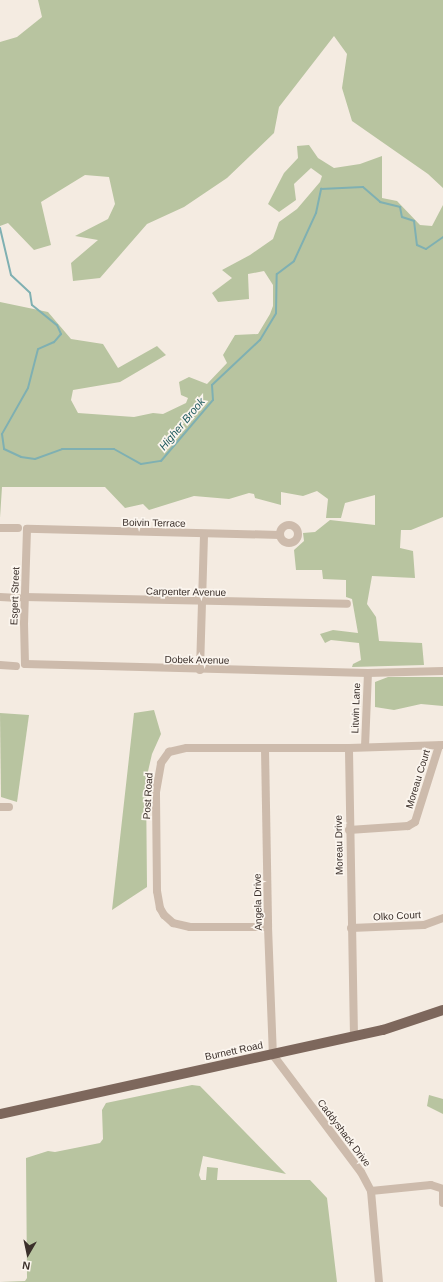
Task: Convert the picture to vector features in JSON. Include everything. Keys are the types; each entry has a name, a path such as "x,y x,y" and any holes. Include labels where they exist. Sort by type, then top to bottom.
{"main road":[{"name":"Burnett Road","path":"0,1114 354,1037 416,1021 443,1010"}],"street":[{"path":"0,528 18,528"},
{"name":"Boivin Terrace","path":"27,529 280,535"},
{"name":"Esgert Street","path":"25,664 21,598 27,529"},
{"path":"200,670 204,534"},
{"name":"Carpenter Avenue","path":"0,598 347,604"},
{"name":"Dobek Avenue","path":"25,664 200,670 368,673"},
{"path":"0,665 16,666"},
{"name":"Litwin Lane","path":"365,747 368,673 443,671"},
{"path":"349,748 441,746"},
{"name":"Moreau Court","path":"349,830 408,826 414,822 441,746"},
{"name":"Post Road","path":"268,927 190,927 177,925 167,919 158,902 156,804 159,767 169,752 187,748 349,748"},
{"name":"Moreau Drive","path":"349,748 349,830 354,1037"},
{"name":"Angela Drive","path":"266,749 268,927 273,1055"},
{"name":"Olko Court","path":"351,928 424,925 443,918"},
{"name":"Caddyshack Drive","path":"273,1055 361,1172 371,1190 379,1282"},
{"path":"371,1190 431,1185 443,1189 443,1203"}],"green space":[{"path":"38,0 443,0 443,188 428,174 352,121 342,88 347,54 334,36 279,107 274,133 227,178 184,207 147,224 100,278 73,281 71,263 98,240 75,236 108,219 115,204 109,177 85,175 41,202 51,245 34,250 8,223 0,226 0,42 17,37 42,17"},
{"path":"309,145 318,158 334,168 360,164 382,156 382,198 397,201 420,225 432,226 443,205 443,517 411,530 401,530 400,548 413,551 415,578 372,576 367,604 376,617 379,641 422,643 424,665 352,667 353,664 361,660 359,643 331,640 325,643 320,634 333,630 358,633 352,599 346,597 346,580 323,579 322,570 296,570 294,550 304,541 303,533 315,532 330,520 375,525 375,495 345,503 341,518 326,518 328,499 317,491 303,496 281,492 281,505 255,498 254,494 249,493 229,499 194,496 149,510 143,504 125,508 105,487 2,487 0,518 0,302 48,312 71,339 103,344 118,368 157,346 166,355 120,382 73,390 71,400 78,413 134,417 153,413 163,414 186,403 188,398 181,395 179,382 189,377 207,384 227,363 223,355 235,335 258,334 270,314 273,306 273,285 264,271 248,274 249,299 218,302 212,293 232,278 222,270 250,255 273,239 279,222 297,209 320,182 322,176 311,168 294,184 296,200 279,212 268,204 284,173 298,158 297,146"},
{"path":"388,677 443,677 443,706 421,704 394,710 375,707 375,682"},
{"path":"154,710 161,734 152,754 146,780 147,887 112,910 134,713"},
{"path":"0,713 29,715 17,802 1,797"},
{"path":"192,1085 200,1086 286,1174 203,1156 199,1175 201,1180 206,1180 207,1167 218,1168 217,1180 310,1180 327,1198 337,1282 0,1282 25,1281 27,1278 26,1158 48,1151 55,1152 100,1143 103,1139 102,1110 106,1103"},
{"path":"429,1095 443,1099 443,1114 427,1106"}],"waterway":[{"name":"Higher Brook","path":"0,228 11,275 30,293 32,305 57,325 61,334 54,342 38,349 28,388 2,434 4,449 21,457 35,459 62,449 114,449 141,464 161,461 213,400 212,385 260,340 276,313 277,274 294,261 316,213 321,189 363,187 380,202 400,207 402,217 414,221 417,245 426,249 443,237"}]}
